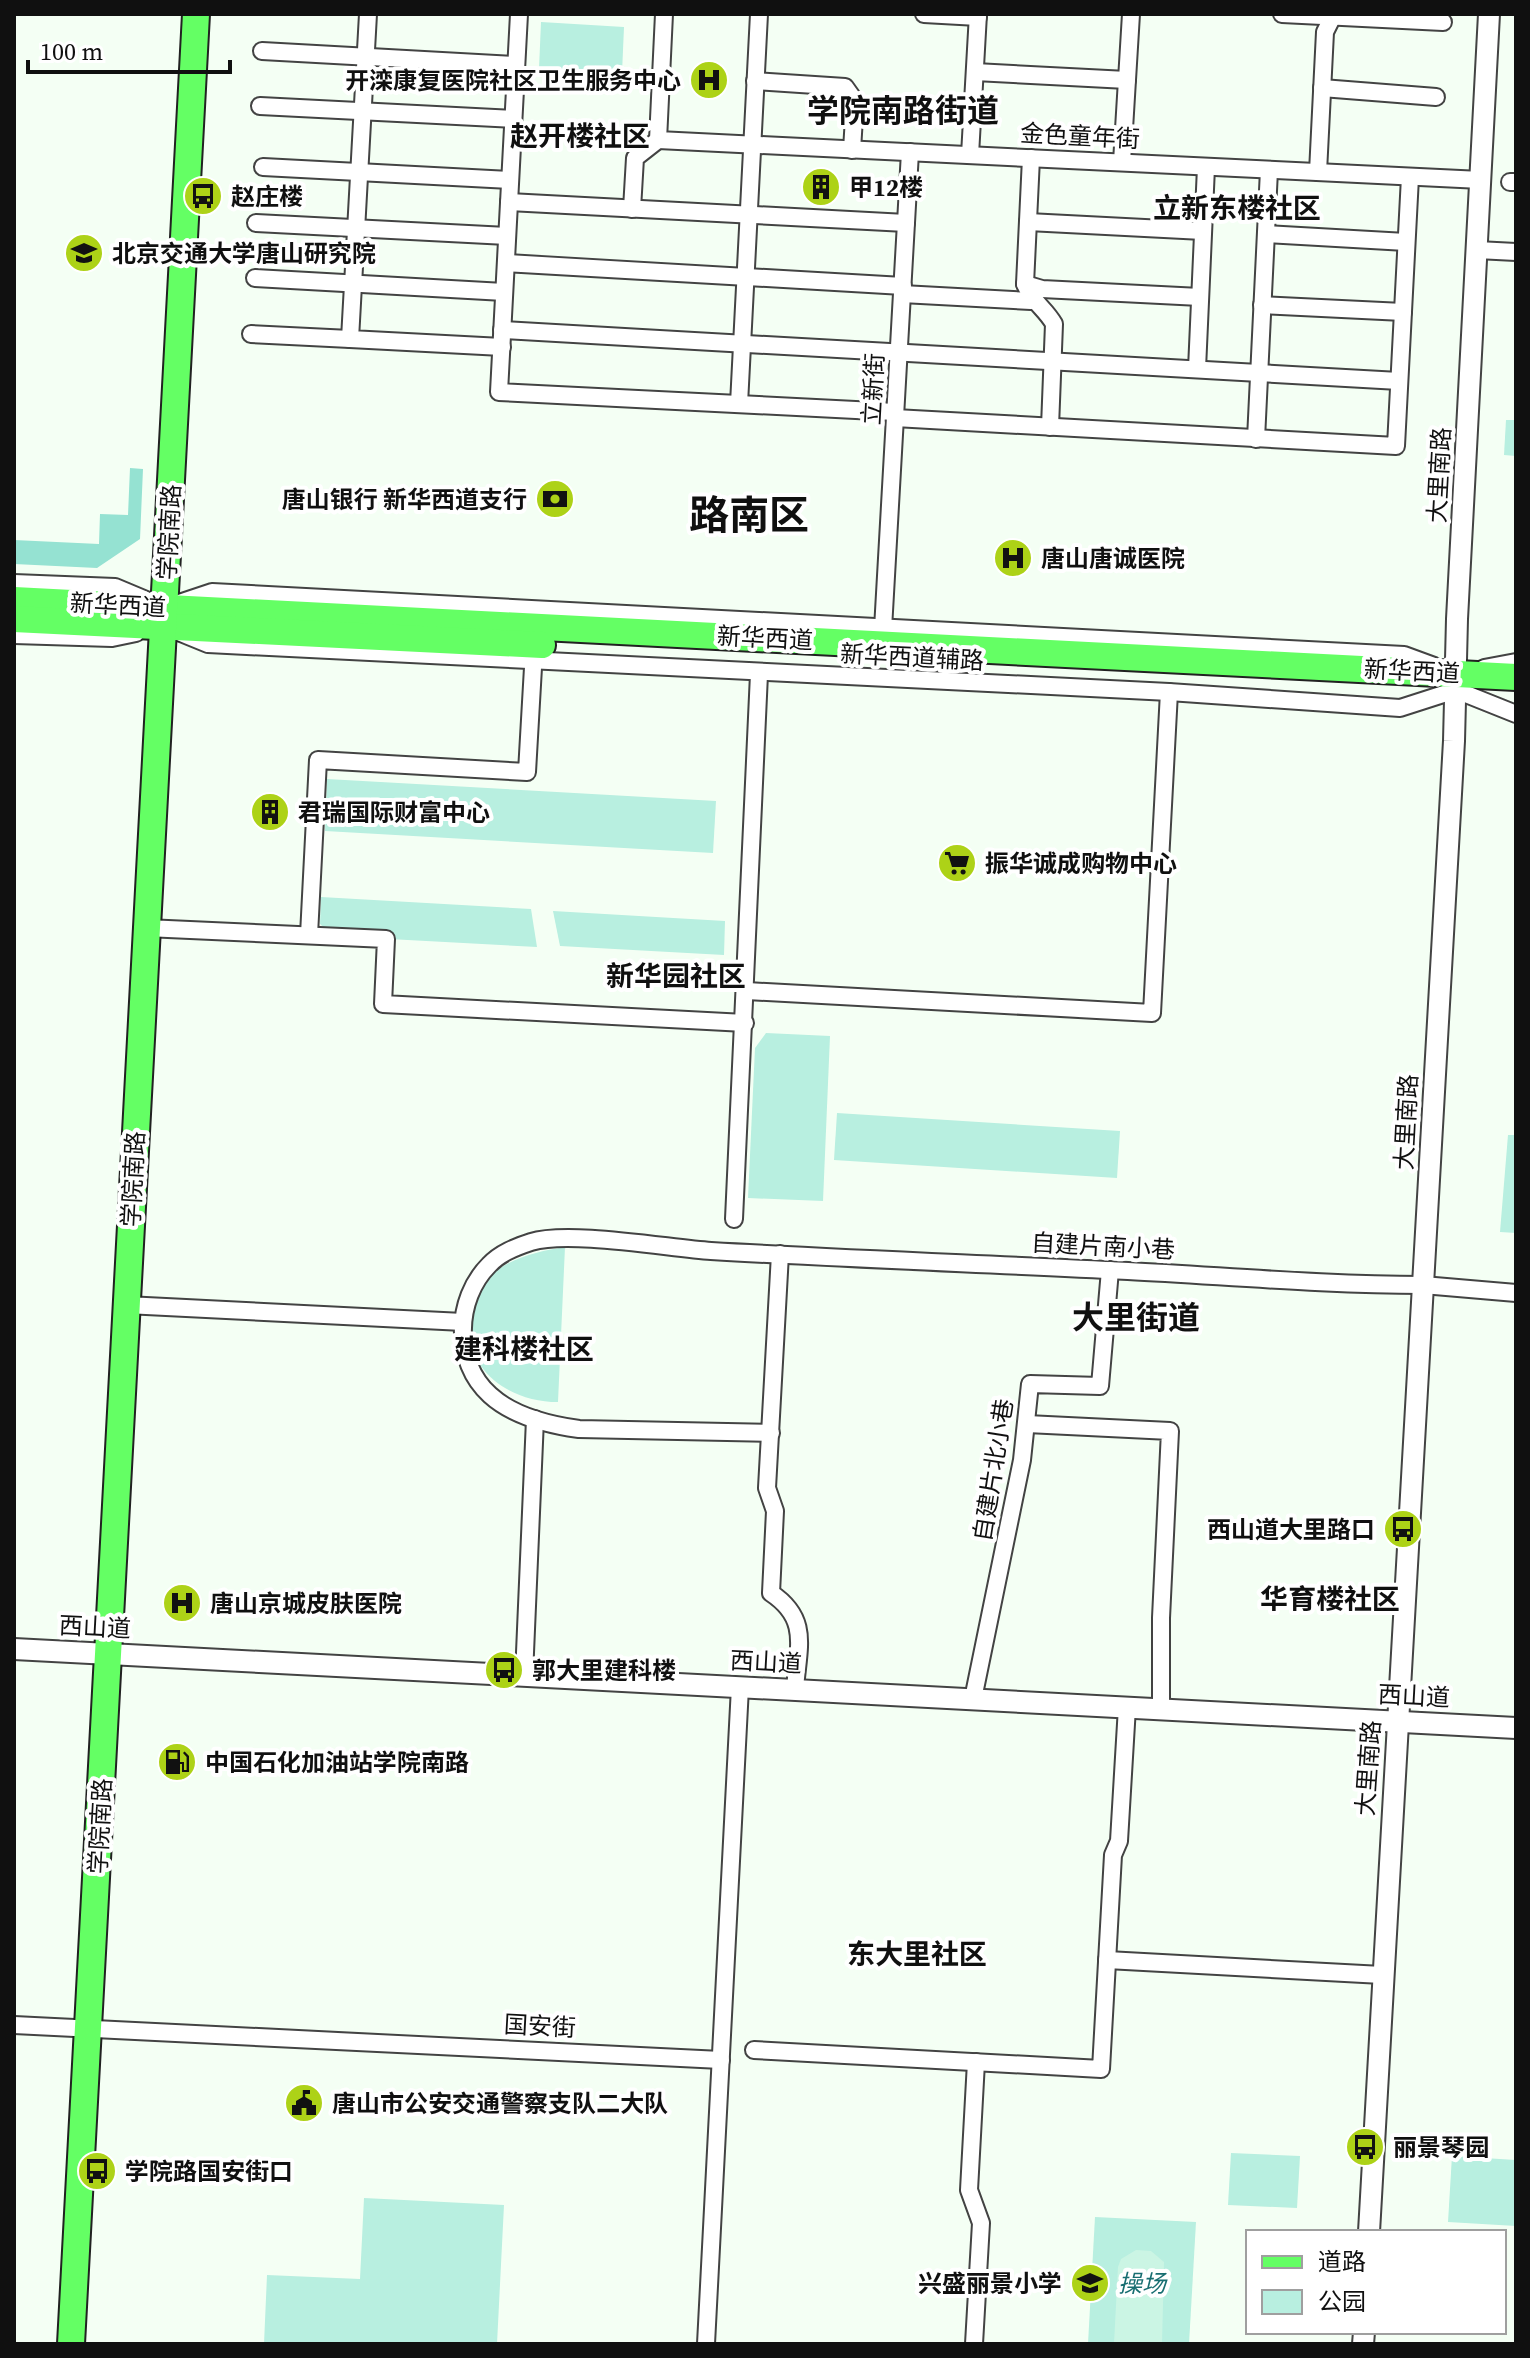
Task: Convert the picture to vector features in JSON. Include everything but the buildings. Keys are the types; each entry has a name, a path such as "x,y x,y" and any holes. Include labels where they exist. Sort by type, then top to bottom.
{"main road":[{"name":"学院南路","path":"71,2344 196,14"},
{"name":"新华西道","path":"14,600 534,652 1455,682 1516,677"},
{"name":"新华西道","path":"14,619 164,617 1455,682 1516,693"}],"street":[{"path":"350,339 368,14"},
{"path":"519,14 499,392 739,404 1050,427 1396,446 1410,177"},
{"path":"632,209 635,158 658,140 664,14"},
{"path":"739,404 759,14"},
{"path":"924,14 978,16 970,155"},
{"path":"1122,162 1131,14"},
{"path":"1282,14 1443,22"},
{"name":"大里南路","path":"1369,2230 1423,1285 1489,14"},
{"path":"1318,172 1325,32 1333,15"},
{"path":"262,51 516,65"},
{"path":"975,72 1127,80"},
{"path":"755,81 845,87 855,101 852,150"},
{"path":"1322,88 1436,97"},
{"path":"260,106 513,119"},
{"name":"金色童年街","path":"658,140 1481,180"},
{"name":"立新街","path":"883,629 910,152"},
{"path":"1031,158 1025,284 1031,301"},
{"path":"263,167 510,180"},
{"path":"1197,369 1206,167"},
{"path":"1256,439 1269,170"},
{"path":"509,202 906,223"},
{"path":"1028,222 1203,231"},
{"path":"256,223 507,236"},
{"path":"1266,234 1406,242"},
{"path":"1477,250 1516,252"},
{"path":"506,263 745,277 1031,301 1047,311 1054,324 1050,427"},
{"path":"255,278 504,292"},
{"path":"1025,284 1042,289 1200,297"},
{"path":"1262,305 1403,312"},
{"path":"251,334 350,339 742,343 1399,381"},
{"path":"14,583 115,587 164,617"},
{"name":"新华西道辅路","path":"14,635 112,638 164,617 212,592 1404,655 1516,714"},
{"path":"309,935 318,760 527,772 534,652"},
{"name":"新华西道辅路","path":"534,652 759,674 1169,692 1400,708 1455,682 1516,662"},
{"path":"734,1219 747,991 759,674"},
{"path":"747,991 1152,1013 1169,692"},
{"path":"146,928 386,939 383,1004 745,1023"},
{"name":"自建片南小巷","path":"463,1322 470,1294 490,1264 505,1253 535,1241 577,1238 780,1254 1423,1285"},
{"path":"780,1254 767,1488 775,1511 771,1593 790,1606 798,1619 795,1689"},
{"name":"自建片北小巷","path":"973,1699 1027,1424 1030,1384 1100,1386 1110,1270"},
{"path":"1423,1285 1445,1282 1516,1286"},
{"path":"1423,1285 1516,1293"},
{"path":"126,1305 463,1322 464,1345 471,1369 482,1386 491,1396 535,1419 579,1429 771,1433"},
{"path":"524,1676 535,1419"},
{"path":"1027,1424 1170,1431 1161,1618 1161,1708"},
{"name":"西山道","path":"14,1649 1516,1728"},
{"path":"706,2344 740,1687"},
{"path":"754,2050 1101,2069 1113,1855 1119,1841 1127,1707"},
{"path":"1107,1960 1382,1975"},
{"name":"国安街","path":"14,2015 88,2024 333,2042 356,2040 721,2060"},
{"name":"国安街","path":"14,2025 88,2024"},
{"path":"974,2344 981,2223 969,2190 976,2062"}],"green space":[{"path":"541,22 624,27 622,73 539,69"},
{"path":"1506,420 1516,420 1516,456 1504,455"},
{"path":"327,779 716,801 713,853 325,831"},
{"path":"321,897 531,909 537,947 333,936 320,924"},
{"path":"553,911 725,921 724,955 560,946"},
{"path":"766,1033 830,1036 823,1201 748,1198 755,1048"},
{"path":"837,1113 1120,1131 1117,1178 834,1160"},
{"path":"1508,1135 1516,1135 1516,1233 1500,1232"},
{"path":"565,1247 558,1402 538,1400 519,1395 488,1375 477,1360 471,1343 470,1324 480,1292 500,1268 542,1251"},
{"path":"1231,2153 1300,2156 1297,2208 1228,2205"},
{"path":"1452,2156 1516,2160 1516,2226 1448,2222"},
{"path":"364,2198 504,2205 497,2344 264,2344 267,2275 360,2279"},
{"name":"操场","path":"1095,2217 1196,2222 1189,2344 1088,2344"},
{"path":"1136,2250 1151,2251 1164,2262 1162,2344 1114,2344 1118,2267 1121,2259"}],"shaded area":[{"path":"130,468 143,469 140,539 97,568 14,564 14,540 99,544 100,514 128,515"}],"place":[{"name":"开滦康复医院社区卫生服务中心","path":"709,80"},
{"name":"甲12楼","path":"821,187"},
{"name":"赵庄楼","path":"203,196"},
{"name":"北京交通大学唐山研究院","path":"84,253"},
{"name":"唐山银行 新华西道支行","path":"555,499"},
{"name":"唐山唐诚医院","path":"1013,558"},
{"name":"君瑞国际财富中心","path":"270,812"},
{"name":"振华诚成购物中心","path":"957,863"},
{"name":"西山道大里路口","path":"1403,1529"},
{"name":"唐山京城皮肤医院","path":"182,1603"},
{"name":"郭大里建科楼","path":"504,1670"},
{"name":"中国石化加油站学院南路","path":"177,1762"},
{"name":"唐山市公安交通警察支队二大队","path":"304,2103"},
{"name":"丽景琴园","path":"1365,2147"},
{"name":"学院路国安街口","path":"97,2171"},
{"name":"兴盛丽景小学","path":"1090,2283"}],"district":[{"name":"学院南路街道","path":"903,111"},
{"name":"赵开楼社区","path":"580,136"},
{"name":"立新东楼社区","path":"1237,208"},
{"name":"路南区","path":"749,515"},
{"name":"新华园社区","path":"676,976"},
{"name":"大里街道","path":"1136,1318"},
{"name":"建科楼社区","path":"524,1349"},
{"name":"华育楼社区","path":"1330,1599"},
{"name":"东大里社区","path":"917,1954"}]}
